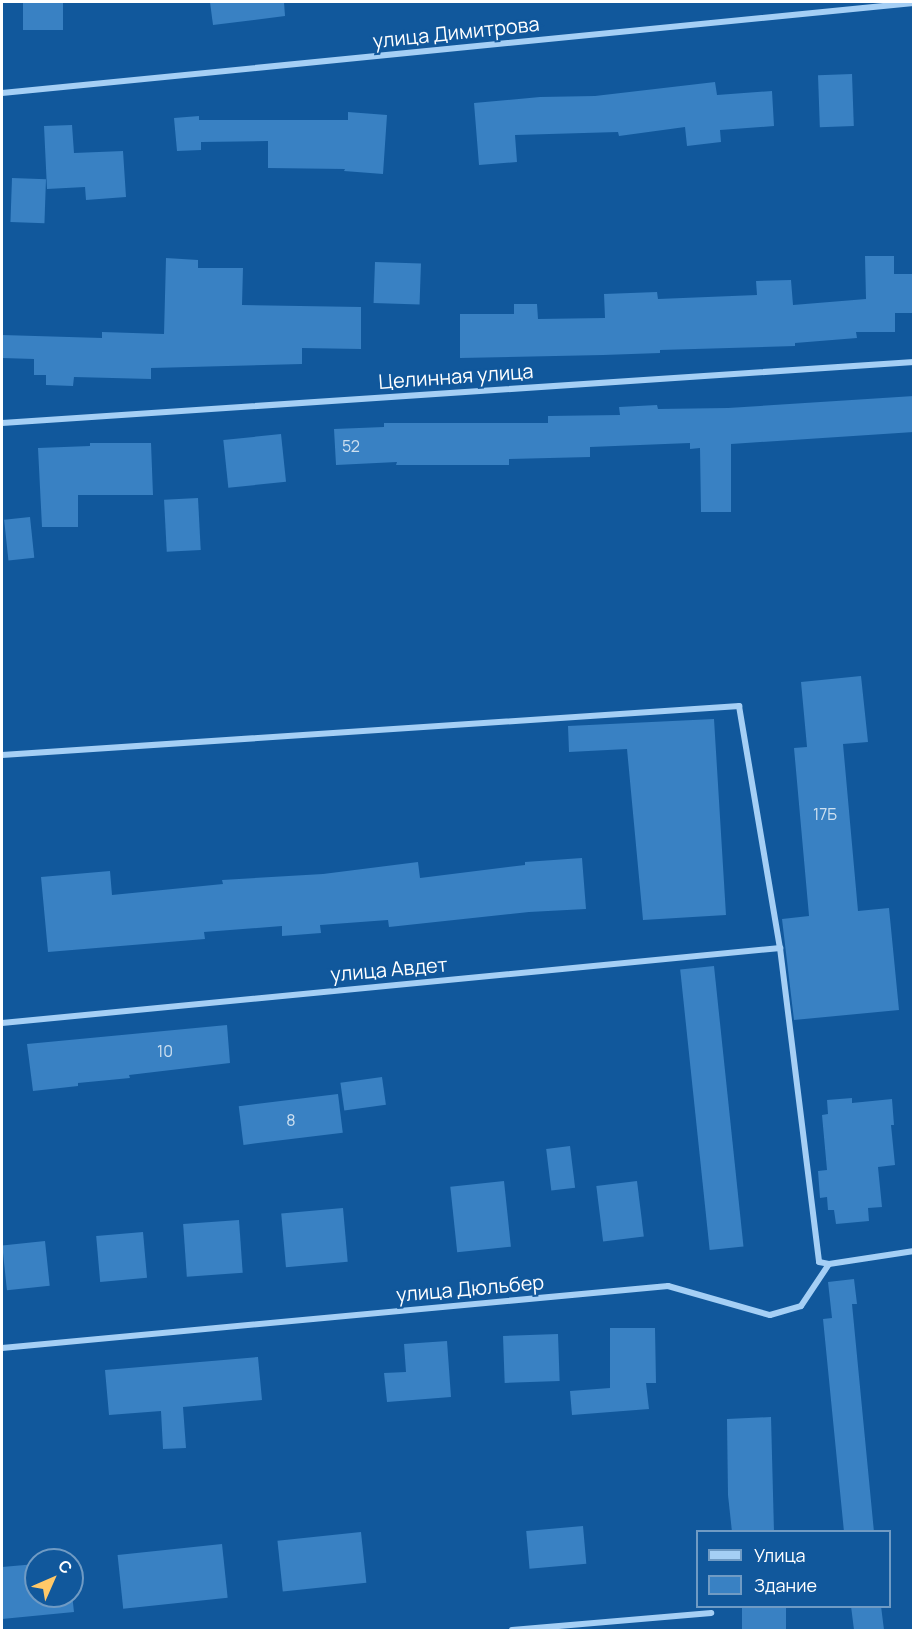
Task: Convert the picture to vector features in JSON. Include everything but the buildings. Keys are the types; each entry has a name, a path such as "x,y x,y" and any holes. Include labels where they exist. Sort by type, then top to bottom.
{"street":[{"name":"улица Димитрова","path":"2,93 914,3"},
{"name":"Целинная улица","path":"2,423 914,362"},
{"path":"2,755 739,706 780,948 819,1262 830,1264 914,1251"},
{"name":"улица Авдет","path":"2,1023 780,948"},
{"name":"улица Дюльбер","path":"2,1348 668,1286 770,1315 801,1306 830,1264"},
{"path":"512,1630 711,1613"}]}
